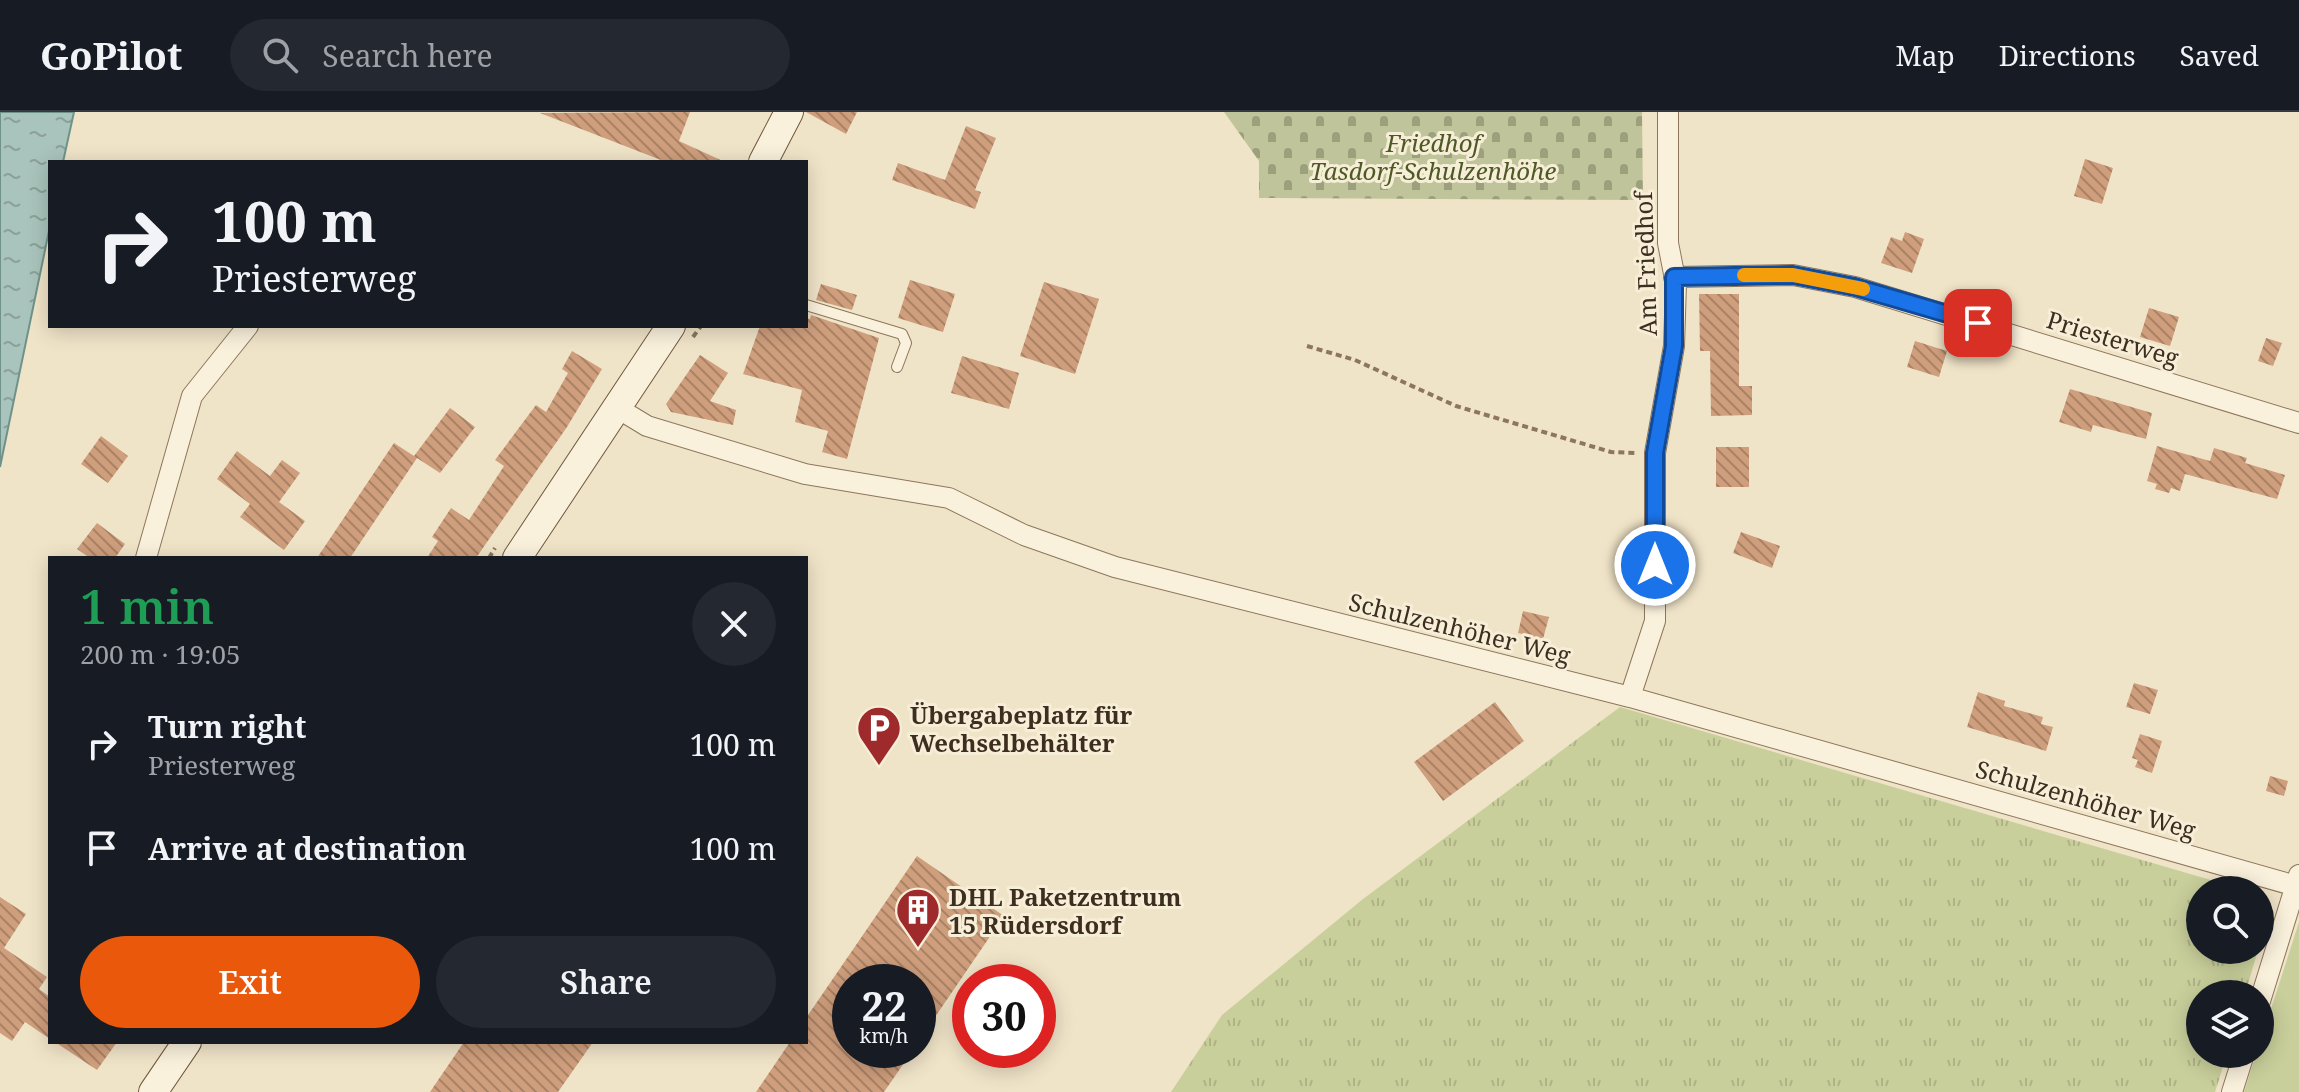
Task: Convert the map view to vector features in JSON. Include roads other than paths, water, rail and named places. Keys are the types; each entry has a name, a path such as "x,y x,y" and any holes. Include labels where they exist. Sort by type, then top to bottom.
{"main road":[{"path":"764,160 789,112"},
{"path":"518,556 619,409 670,328"},
{"path":"153,1092 186,1044"}],"street":[{"name":"Am Friedhof","path":"1630,697 1655,621 1655,453 1674,346 1674,277 1668,243 1668,112"},
{"name":"Priesterweg","path":"1674,277 1793,275 1855,287 2299,423"},
{"path":"147,556 192,396 246,328"},
{"name":"Schulzenhöher Weg","path":"619,409 647,426 805,474 949,498 1024,535 1115,567 1630,697 2298,880"},
{"path":"2267,980 2298,880"},
{"path":"2232,1092 2240,1068"}],"lane":[{"path":"808,306 902,334 906,343 897,367"}],"water":[{"path":"0,112 74,112 63,160 48,160 48,236 0,467"}],"place":[{"name":"Übergabeplatz für Wechselbehälter","path":"879,767"},
{"name":"DHL Paketzentrum 15 Rüdersdorf","path":"918,949"}],"park label":[{"name":"Friedhof Tasdorf-Schulzenhöhe","path":"1433,156"}]}
